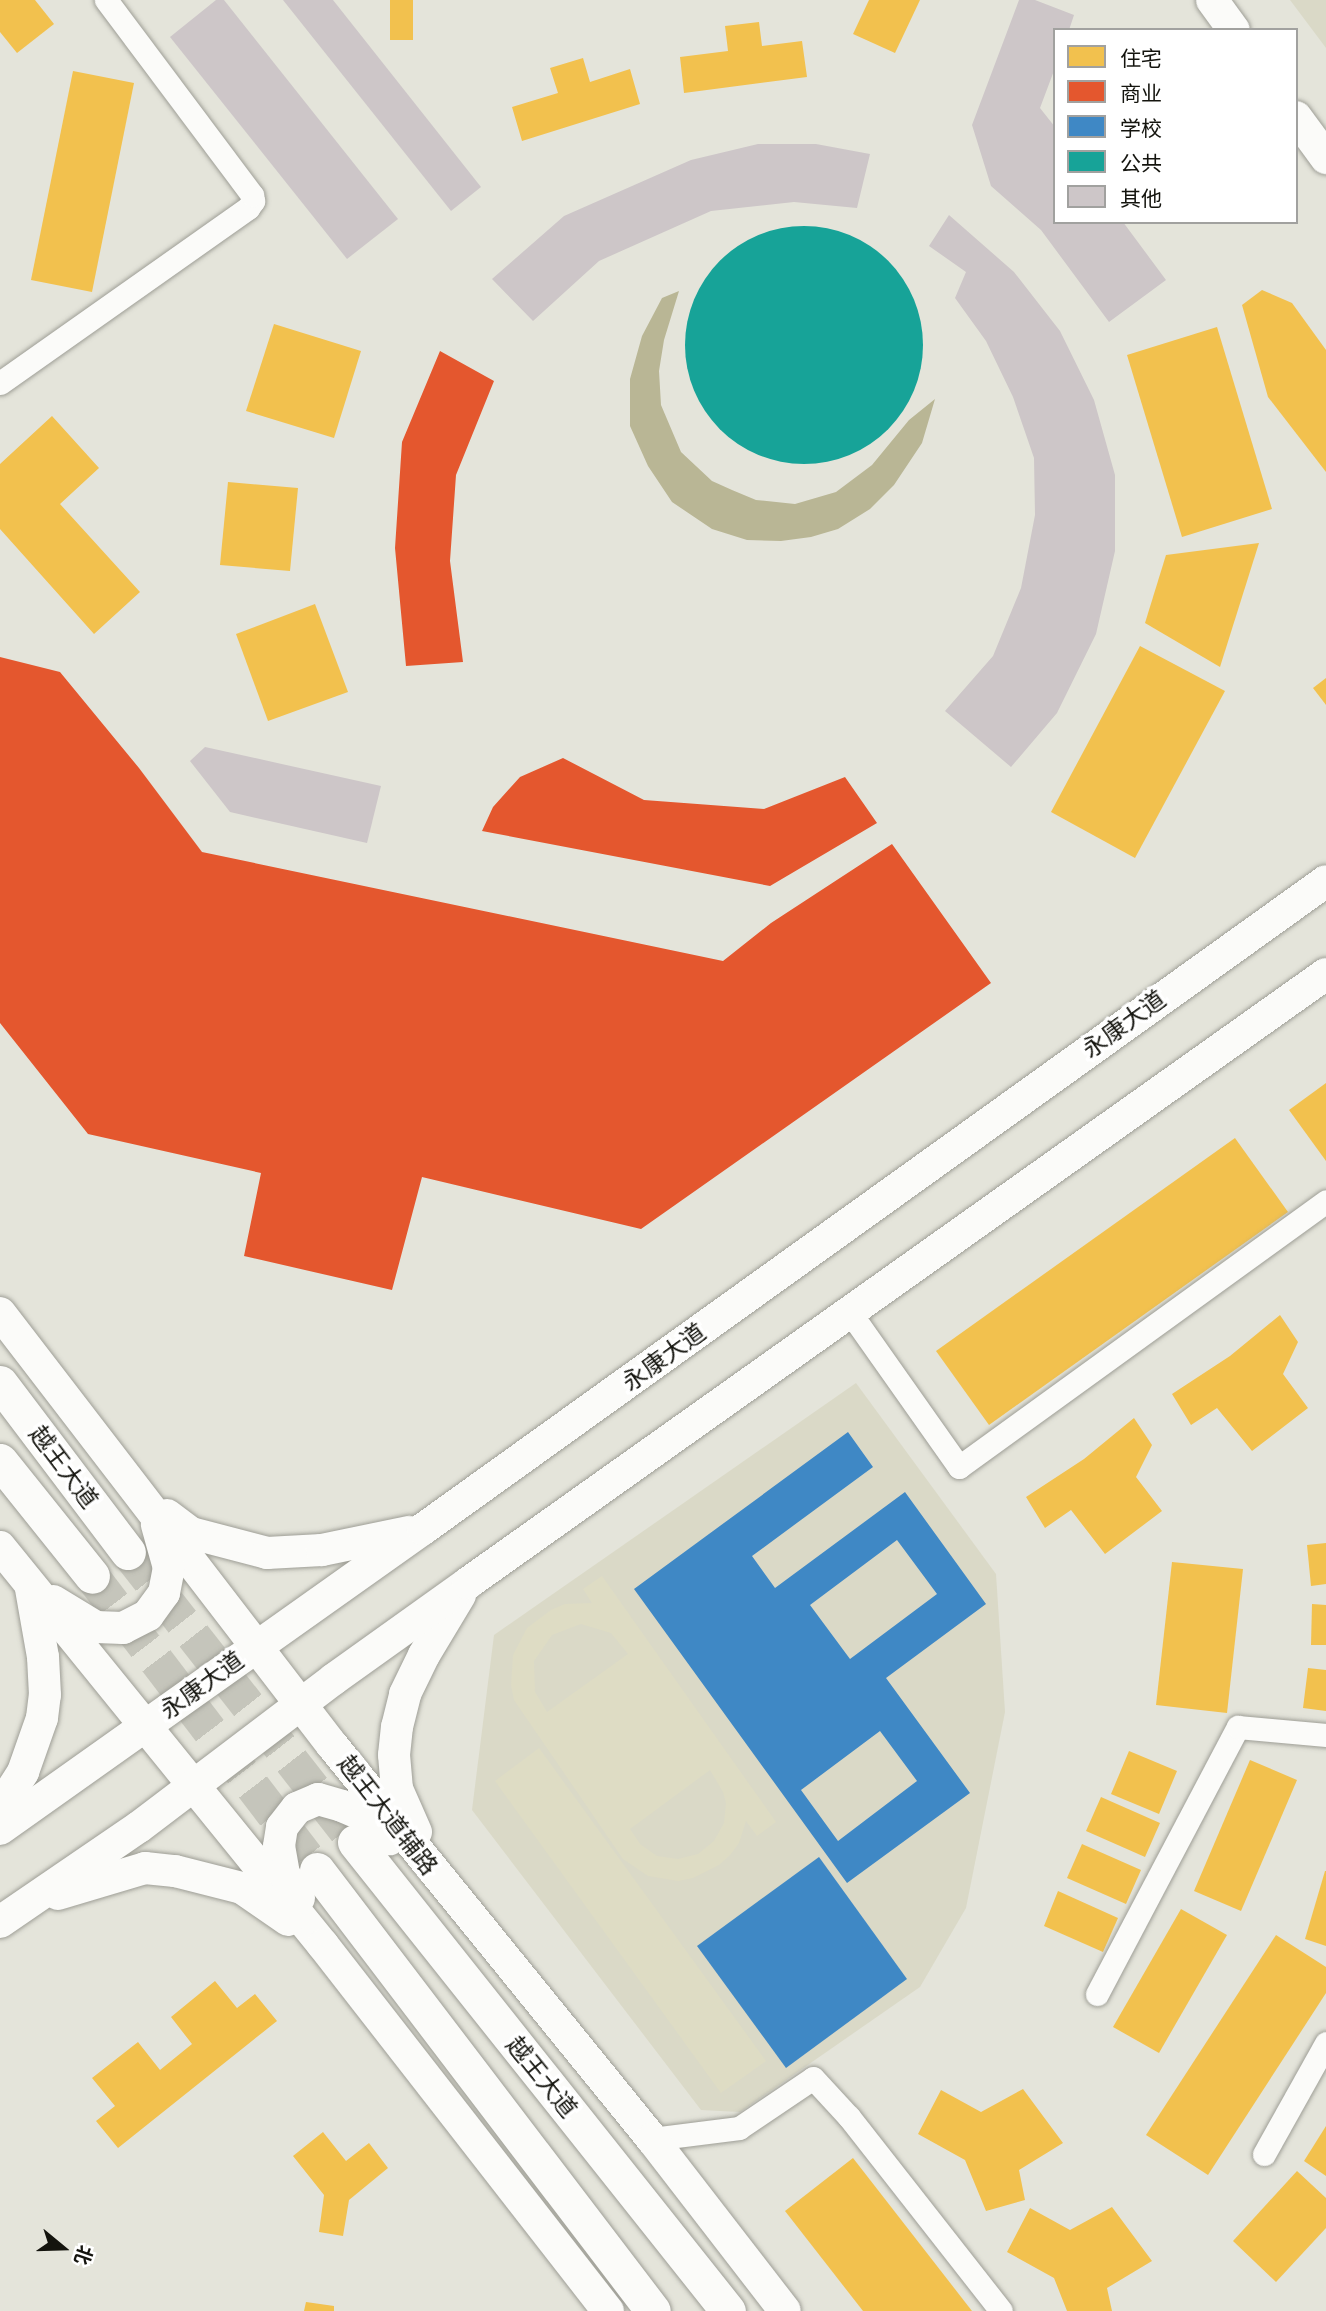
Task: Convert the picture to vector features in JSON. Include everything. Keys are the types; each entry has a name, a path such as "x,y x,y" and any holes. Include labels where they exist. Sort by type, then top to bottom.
{"main road":[{"path":"1212,0 1233,28"},
{"path":"1298,120 1326,158"},
{"name":"永康大道","path":"0,1829 1326,881"},
{"path":"0,1922 193,1786 468,1583 1326,975"},
{"name":"越王大道辅路","path":"0,1312 435,1875 652,2139 785,2311"},
{"name":"越王大道","path":"0,1383 128,1552"},
{"name":"越王大道","path":"0,1461 92,1576"},
{"path":"146,1499 191,1533 267,1553 322,1550 423,1529"},
{"path":"31,1587 96,1627 123,1628 148,1615 164,1593 169,1568 165,1544 146,1499"},
{"path":"0,1547 323,1945 608,2311"},
{"path":"435,1875 397,1789 394,1755 397,1727 405,1694 424,1655 468,1583"},
{"path":"0,1808 23,1772 42,1718 46,1695 43,1657 31,1587"},
{"path":"323,1945 284,1874 279,1846 282,1827 297,1808 318,1800 366,1816 394,1843 435,1875"},
{"name":"越王大道","path":"355,1842 728,2311"},
{"path":"27,1904 127,1872 145,1868 175,1871 242,1888 323,1945"},
{"path":"317,1870 653,2311"}],"street":[{"path":"0,383 247,208 253,201 252,195 106,0"},
{"path":"849,1311 959,1467 1326,1201"},
{"path":"1097,1994 1238,1727 1326,1735"},
{"path":"1264,2154 1326,2043"},
{"path":"652,2139 739,2128 813,2078 849,2117 1001,2311"}],"shaded area":[{"path":"1290,0 1326,0 1326,48"},
{"path":"679,291 664,340 659,371 661,405 681,452 712,481 732,490 756,500 795,504 836,492 872,465 909,420 935,399 922,443 894,485 870,509 838,529 811,537 781,541 747,540 712,529 672,502 648,466 630,426 630,379 642,336 662,298"},
{"path":"856,1383 996,1574 1005,1712 966,1908 920,1987 740,2112 701,2110 472,1810 494,1635"},
{"path":"602,1576 776,1822 757,1836 746,1821 739,1843 730,1855 719,1865 693,1878 678,1881 648,1876 623,1859 514,1700 511,1685 513,1655 527,1628 551,1610 565,1604 592,1603 583,1589","holes":["581,1624 611,1633 628,1654 547,1712 535,1692 534,1661 552,1635","710,1770 726,1803 724,1823 714,1841 698,1854 678,1859 657,1856 640,1844 630,1829"]},
{"path":"539,1748 766,2061 721,2093 495,1781"}],"building: 住宅":[{"path":"0,0 35,0 54,24 17,53 0,32"},
{"path":"390,0 413,0 413,40 390,40"},
{"path":"869,0 920,0 895,53 853,34"},
{"path":"759,22 762,46 802,41 807,77 684,93 680,57 728,51 725,26"},
{"path":"583,58 590,82 630,69 640,104 522,141 512,107 558,93 550,68"},
{"path":"73,71 134,83 92,292 31,280"},
{"path":"1262,290 1292,303 1326,350 1326,472 1268,397 1242,305"},
{"path":"274,324 361,351 334,438 246,411"},
{"path":"1217,327 1272,509 1182,537 1127,355"},
{"path":"52,416 99,468 60,504 140,592 94,634 0,529 0,464"},
{"path":"228,482 298,488 290,571 220,565"},
{"path":"1259,543 1220,667 1145,623 1166,555"},
{"path":"315,604 348,692 268,721 236,634"},
{"path":"1140,646 1225,691 1135,858 1051,812"},
{"path":"1326,678 1326,705 1313,688"},
{"path":"1326,1083 1326,1161 1289,1110"},
{"path":"1235,1138 1288,1212 989,1425 936,1351"},
{"path":"1280,1315 1298,1342 1283,1374 1308,1408 1252,1451 1217,1408 1191,1425 1172,1394 1230,1356"},
{"path":"1134,1418 1152,1445 1136,1477 1162,1511 1105,1554 1071,1510 1045,1528 1026,1497 1084,1459"},
{"path":"1326,1543 1326,1584 1311,1586 1307,1545"},
{"path":"1172,1562 1243,1569 1227,1713 1156,1705"},
{"path":"1312,1604 1326,1605 1326,1645 1311,1645"},
{"path":"1308,1668 1326,1670 1326,1711 1303,1708"},
{"path":"1129,1751 1177,1771 1159,1814 1111,1794"},
{"path":"1250,1760 1297,1780 1241,1911 1194,1891"},
{"path":"1101,1797 1160,1823 1145,1857 1086,1831"},
{"path":"1082,1844 1141,1870 1126,1904 1067,1878"},
{"path":"1326,1871 1326,1946 1305,1939"},
{"path":"1058,1891 1118,1918 1103,1952 1044,1926"},
{"path":"1181,1909 1227,1935 1159,2053 1113,2027"},
{"path":"1276,1935 1326,1967 1326,1993 1208,2175 1146,2135"},
{"path":"215,1981 237,2008 255,1994 277,2021 118,2148 96,2121 115,2106 92,2078 138,2042 160,2070 192,2044 171,2017"},
{"path":"1023,2089 1063,2143 1019,2170 1025,2200 986,2211 965,2160 918,2134 941,2090 981,2112"},
{"path":"1326,2126 1326,2176 1304,2161"},
{"path":"323,2132 346,2161 369,2143 388,2168 349,2200 343,2236 319,2232 324,2195 293,2156"},
{"path":"853,2158 972,2311 863,2311 785,2211"},
{"path":"1297,2171 1326,2198 1326,2228 1276,2282 1233,2241"},
{"path":"1112,2207 1152,2261 1107,2288 1112,2311 1067,2311 1054,2278 1007,2252 1030,2208 1070,2230"},
{"path":"306,2302 334,2306 334,2311 304,2311"}],"building: 商业":[{"path":"440,351 494,381 456,475 450,561 463,662 406,666 395,548 402,442"},
{"path":"0,657 60,672 139,768 202,852 723,961 771,923 892,844 991,983 641,1229 422,1177 392,1290 244,1256 261,1173 88,1134 0,1023"},
{"path":"563,758 644,800 764,809 845,777 877,823 770,886 482,831 493,807 520,777"}],"building: 学校":[{"path":"848,1432 873,1467 752,1556 775,1588 905,1492 986,1604 886,1678 970,1793 847,1883 634,1589","holes":["897,1540 937,1594 850,1659 810,1605","880,1731 917,1781 838,1841 801,1790"]},
{"path":"819,1857 907,1979 786,2068 697,1946"}],"building: 公共":[{"path":"804,226 849,235 870,246 888,261 903,279 914,300 923,345 914,390 903,411 888,429 870,444 849,455 804,464 759,455 738,444 720,429 705,411 694,390 685,345 694,300 705,279 720,261 738,246 759,235"}],"building: 其他":[{"path":"216,0 224,0 398,219 347,259 170,37"},
{"path":"283,0 333,0 481,187 451,211"},
{"path":"1019,0 1035,0 1074,15 1070,28 1053,28 1053,73 1040,108 1053,124 1053,224 1124,224 1166,280 1109,322 1041,230 991,186 972,125"},
{"path":"758,144 816,144 870,154 857,208 794,202 711,211 599,261 533,321 492,279 564,216 691,160"},
{"path":"949,215 1014,272 1060,331 1094,400 1115,475 1115,551 1096,634 1057,713 1011,767 945,711 993,656 1021,588 1035,515 1034,458 1013,397 986,341 955,298 966,272 929,246"},
{"path":"205,747 381,786 367,843 230,812 190,761"}],"tunnel":[{"path":"128,1552 355,1842"},
{"path":"92,1576 317,1870"}]}
